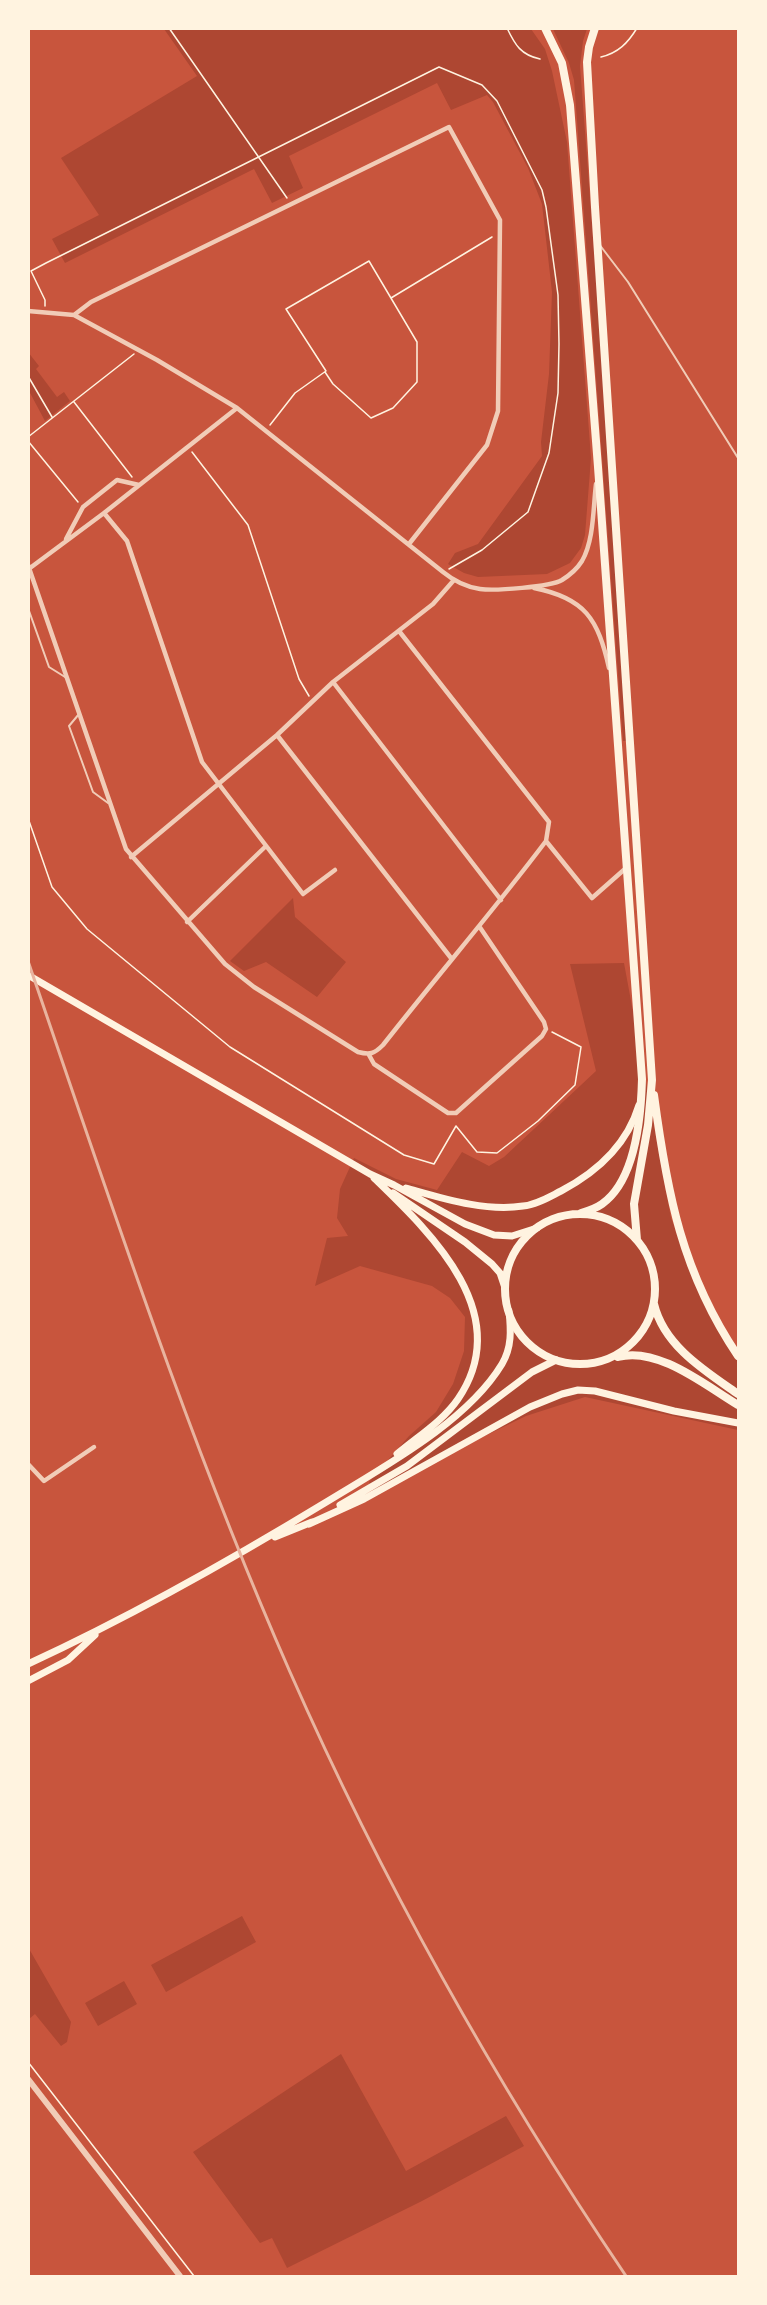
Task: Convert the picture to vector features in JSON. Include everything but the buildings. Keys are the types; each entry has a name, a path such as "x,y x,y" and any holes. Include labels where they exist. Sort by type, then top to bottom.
{"main road":[{"path":"28,975 370,1174 465,1224 494,1235 512,1236 558,1218 595,1209 604,1203 620,1183 637,1136 642,1094 598,467 567,83 562,63 545,28"},
{"path":"595,28 587,62 652,1080 664,1169 677,1226 711,1310 738,1356"},
{"path":"637,1240 634,1204 648,1125 652,1080"},
{"path":"394,1185 482,1205 513,1207 535,1203 569,1187 608,1158 626,1135 642,1094"},
{"path":"369,1476 447,1413 459,1398 470,1375 477,1352 478,1331 474,1306 463,1281 437,1245 370,1174"},
{"path":"28,1664 99,1631 230,1560 369,1476 408,1451 449,1420 487,1384 503,1363 511,1338 509,1311 500,1273 451,1232 381,1185"},
{"path":"581,1213 612,1221 637,1240 651,1265 654,1277 654,1304 658,1320 666,1334 706,1372 738,1394"},
{"path":"505,1288 514,1254 537,1228"},
{"path":"605,1360 632,1344 642,1332 654,1304"},
{"path":"509,1311 516,1328 527,1341 540,1353 556,1360 581,1364 626,1354 645,1355 661,1360 738,1405"},
{"path":"309,1524 407,1466 532,1372 556,1360"},
{"path":"258,1543 309,1524 364,1499 530,1407 562,1394 578,1390 595,1391 674,1411 738,1423"},
{"path":"28,1682 68,1660 99,1631"}],"street":[{"path":"74,315 91,302 449,126 500,220 498,411 487,445 409,544"},
{"path":"28,310 74,315 237,408 443,572 454,580 482,590 531,587 561,582 576,570 588,547 598,467"},
{"path":"237,408 104,513 29,567 126,849 225,964 254,987 347,1046 369,1055 374,1064 448,1113 456,1113 542,1036 546,1029 544,1022 479,926"},
{"path":"65,541 82,507 117,480 139,486"},
{"path":"104,513 127,541 198,753 218,784 303,894 335,870"},
{"path":"131,857 277,735 333,682 433,604 454,580"},
{"path":"531,587 557,592 575,601 585,611 598,629 605,647 614,686"},
{"path":"369,1055 383,1045 451,958 501,900 546,841 549,822 399,631"},
{"path":"333,682 501,900"},
{"path":"277,735 451,958"},
{"path":"546,841 592,898 626,868"},
{"path":"187,921 266,846"},
{"path":"28,1464 44,1480 94,1447"},
{"path":"28,2079 180,2277"}],"lane":[{"path":"597,241 628,282 738,458"},
{"path":"28,608 49,667 67,679"},
{"path":"80,714 69,726 93,792 110,804"}],"path":[{"path":"169,28 291,204"},
{"path":"507,28 515,46 522,53 540,59"},
{"path":"601,57 619,50 637,28"},
{"path":"44,313 45,300 31,271 439,67 482,85 497,101 542,190 558,295 558,393 546,466 528,512 482,550 443,572"},
{"path":"391,298 500,232"},
{"path":"369,261 417,342 417,382 393,408 371,418 333,384 325,372 286,309 369,261"},
{"path":"28,437 139,351"},
{"path":"266,432 295,393 325,372"},
{"path":"28,376 52,418"},
{"path":"74,402 139,486"},
{"path":"28,441 82,507"},
{"path":"188,447 248,525 299,679 312,702"},
{"path":"28,818 52,887 87,928 231,1047 404,1155 434,1164 456,1126 477,1152 497,1153 538,1121 575,1084 581,1047 546,1029"},
{"path":"28,2062 194,2277"}],"shaded area":[{"path":"164,29 531,29 545,49 567,142 591,458 585,535 581,548 570,563 547,574 478,577 464,573 448,564 455,553 478,544 542,456 541,442 549,374 552,292 542,204 528,168 493,102 487,95 451,110 437,83 289,156 303,188 272,203 254,169 65,263 52,239 99,215 61,158 197,76"},
{"path":"553,29 587,29 580,66 612,487 626,741 623,741 574,80 569,63"},
{"path":"28,352 39,366 36,369 57,397 64,392 70,401 45,421 29,391"},
{"path":"293,898 295,917 346,962 317,997 266,962 244,971 230,961"},
{"path":"624,963 671,1218 702,1297 738,1362 738,1430 585,1397 526,1416 373,1490 369,1482 409,1436 436,1412 453,1384 464,1351 465,1317 450,1298 432,1286 360,1266 315,1286 327,1238 348,1236 337,1218 340,1189 354,1158 396,1179 437,1190 462,1152 489,1166 504,1157 596,1071 570,964"},
{"path":"242,1916 256,1942 166,1992 151,1965"},
{"path":"28,1947 71,2022 67,2042 61,2046 35,2014 29,2019"},
{"path":"124,1981 137,2004 98,2026 85,2003"},
{"path":"341,2054 406,2171 506,2116 524,2146 422,2201 287,2268 272,2238 260,2243 193,2152"}],"railway":[{"path":"28,961 184,1408 253,1585 290,1672 364,1829 445,1982 532,2131 626,2276"}]}
